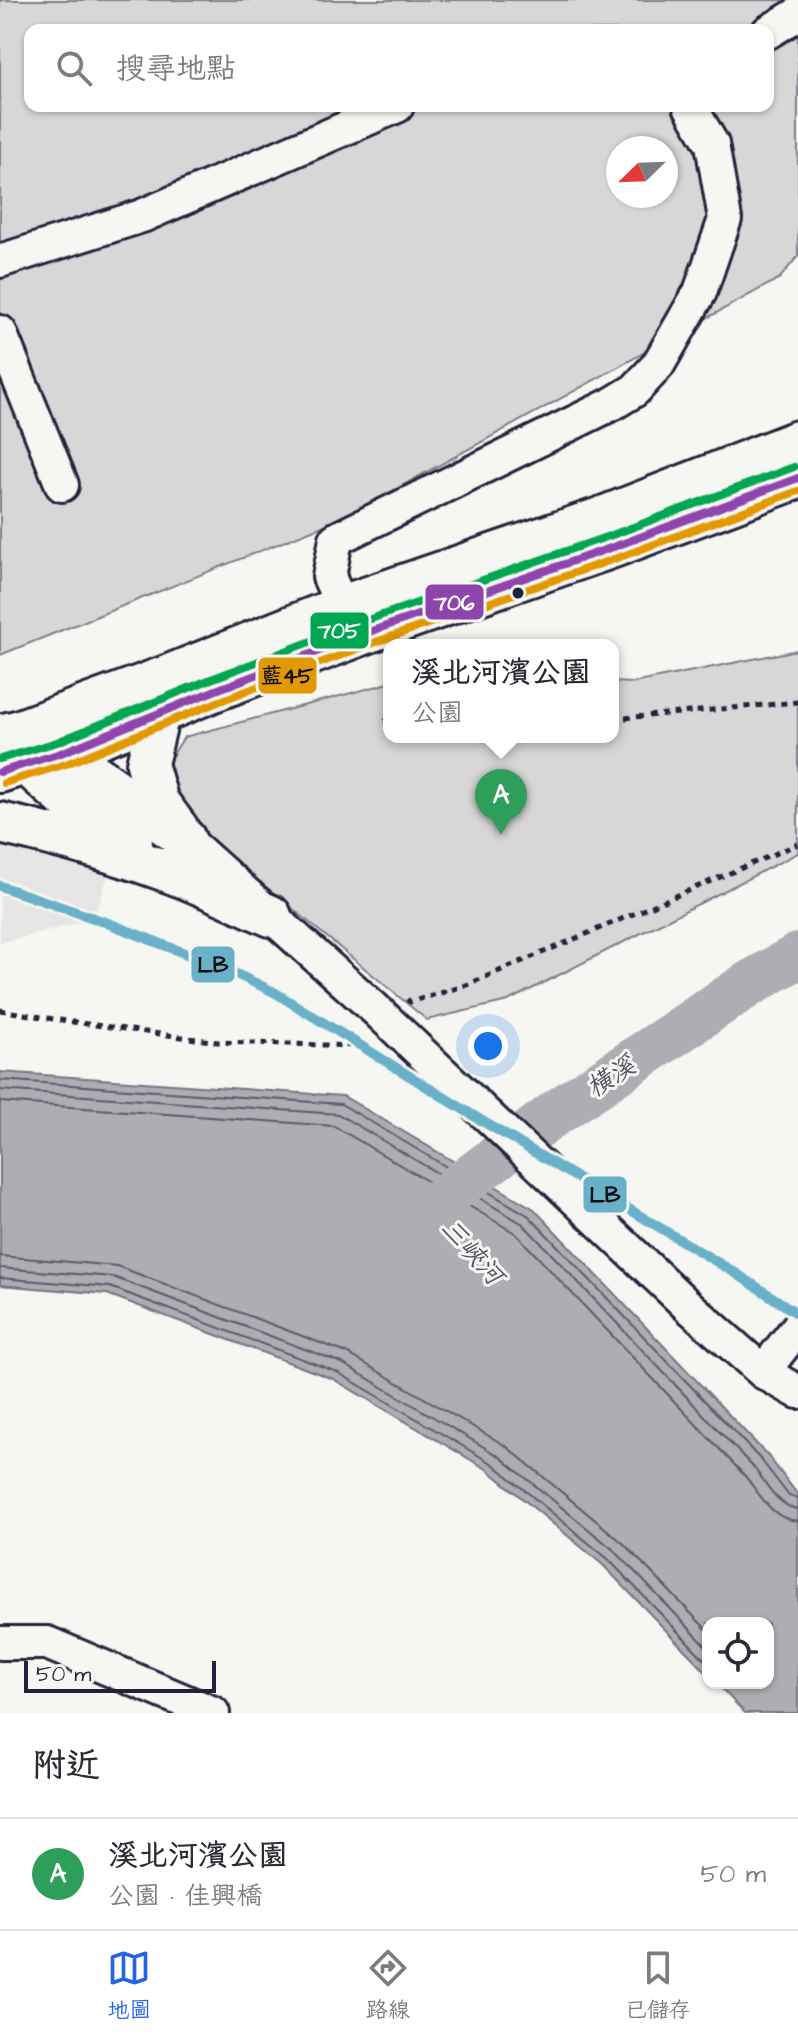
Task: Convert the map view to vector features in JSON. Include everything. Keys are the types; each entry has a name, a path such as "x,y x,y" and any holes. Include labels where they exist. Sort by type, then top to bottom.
{"main road":[{"path":"21,751 159,713 356,619 798,441"},
{"path":"21,751 164,677 616,546 798,478"},
{"path":"159,713 147,764 158,802 185,839"},
{"path":"21,751 83,766 185,839"},
{"path":"21,751 83,814 186,879"},
{"path":"0,823 106,850 186,879 271,916"}],"street":[{"path":"774,28 798,14"},
{"path":"0,261 142,216 383,112"},
{"path":"356,619 329,577 336,539 612,404 635,390 658,365 700,292 725,219 712,144 693,112"},
{"path":"0,332 62,485"},
{"path":"185,839 374,1008 686,1304 763,1372 798,1392"},
{"path":"763,1372 798,1327"},
{"path":"0,1643 47,1643 213,1713"}],"path":[{"path":"619,718 798,702"},
{"path":"410,1002 464,986 798,844"},
{"path":"0,1010 218,1042 359,1046"}],"shaded area":[{"path":"0,0 798,0 798,256 780,278 345,517 0,655"},
{"path":"798,650 798,853 508,1001 427,1020 182,817 161,773 184,737 383,685 383,743 619,743 619,682 633,683"},
{"path":"0,835 111,866 94,919 0,943"}],"water":[{"name":"三峽河","path":"0,1072 343,1096 534,1209 768,1456 798,1495 798,1713 745,1713 722,1689 774,1689 774,1617 702,1617 702,1668 603,1565 488,1470 333,1379 107,1294 0,1285"}],"waterway":[{"name":"橫溪","path":"431,1207 554,1114 749,984 798,956"}],"transit line":[{"name":"705","path":"0,759 57,742 365,621 612,535 794,467"},
{"name":"706","path":"0,772 61,753 369,632 616,546 798,478"},
{"name":"藍45","path":"384,639 798,491"},
{"name":"藍45","path":"4,783 66,764 383,640"},
{"name":"LB","path":"0,886 108,923 230,971 274,992 798,1314"}],"place":[{"name":"溪北河濱公園","path":"501,835"}]}
